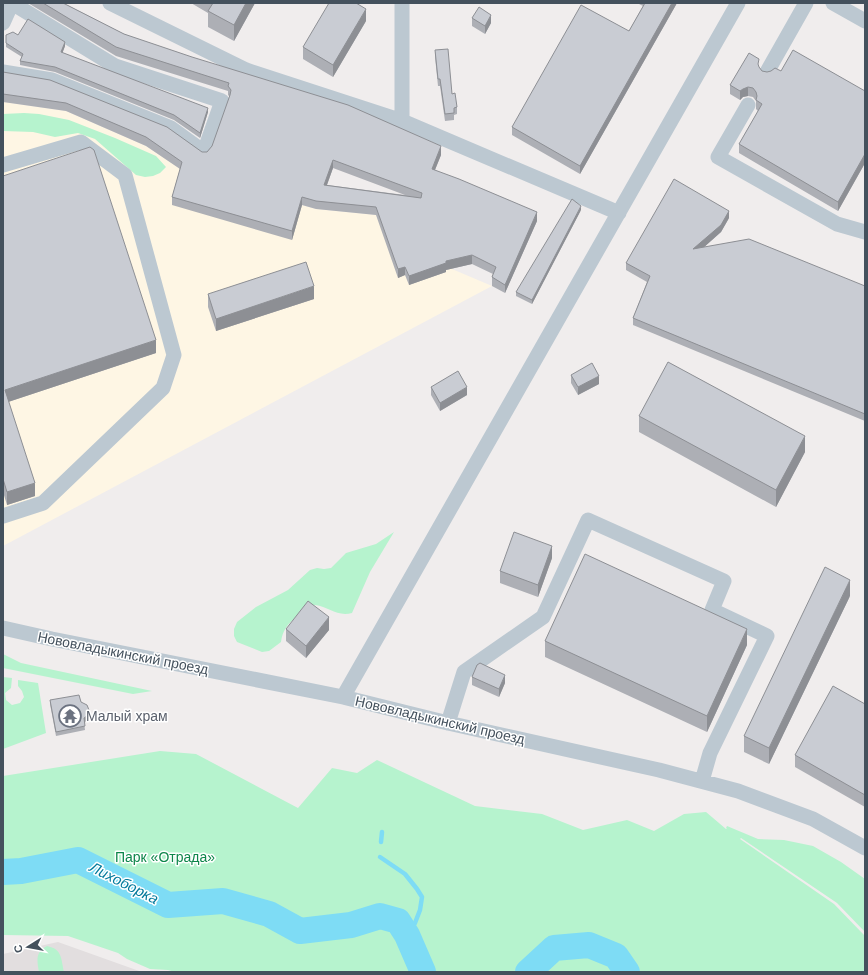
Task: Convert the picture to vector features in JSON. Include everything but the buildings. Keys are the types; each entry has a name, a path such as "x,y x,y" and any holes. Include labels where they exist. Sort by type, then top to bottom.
{"street":[{"path":"3,23 12,3 116,66 222,101 204,152 171,128 52,80 3,72"},
{"path":"110,3 246,70 402,121 619,213"},
{"path":"402,3 402,121"},
{"path":"343,697 738,3"},
{"path":"767,72 806,3"},
{"path":"833,3 865,21"},
{"path":"748,105 718,157 837,224 865,232"},
{"path":"3,165 81,142 125,175 174,355 163,388 43,503 3,516"},
{"path":"448,723 464,672 543,617 588,520 724,581 712,610 767,636 710,753 702,781"},
{"name":"Нововладыкинский проезд","path":"3,628 343,697 448,723 651,768 702,781 738,791 813,819 865,848"}],"shaded area":[{"path":"3,102 66,111 146,146 185,172 316,209 408,218 447,242 452,269 492,286 3,546"},
{"path":"58,942 142,972 3,972 3,954"}],"green space":[{"path":"3,114 39,114 69,120 156,156 166,167 160,173 145,177 136,175 95,139 78,133 55,137 33,132 3,131"},
{"path":"394,532 370,572 352,613 337,613 315,605 289,624 285,629 281,642 269,651 262,652 237,642 234,636 234,629 237,622 256,607 288,590 310,570 317,568 331,568 346,553 376,544"},
{"path":"3,654 21,663 152,691 133,694 3,668"},
{"path":"3,677 12,678 11,688 5,693 6,700 12,705 20,703 24,697 18,686 18,680 38,683 46,733 3,749"},
{"name":"Парк «Отрада»","path":"160,751 196,754 298,808 332,768 357,773 377,760 475,806 542,814 583,830 627,820 654,831 684,814 706,812 726,829 727,826 758,839 784,840 813,846 841,862 865,879 865,932 837,903 741,838 740,839 834,904 865,936 865,972 175,972 150,969 127,959 118,953 68,936 3,935 3,776"},
{"path":"47,946 56,949 60,955 64,972 39,972 37,961 38,957 40,951"}],"waterway":[{"path":"381,842 382,832"},
{"path":"380,857 405,874 422,897 420,910 415,923 407,935"},
{"name":"Лихоборка","path":"3,872 21,871 78,860 168,905 223,901 269,914 300,931 351,925 380,916 398,921 407,935 423,972"},
{"name":"Лихоборка","path":"528,972 554,948 589,945 616,956 627,972"}],"place":[{"name":"Малый храм","path":"70,716"}]}
